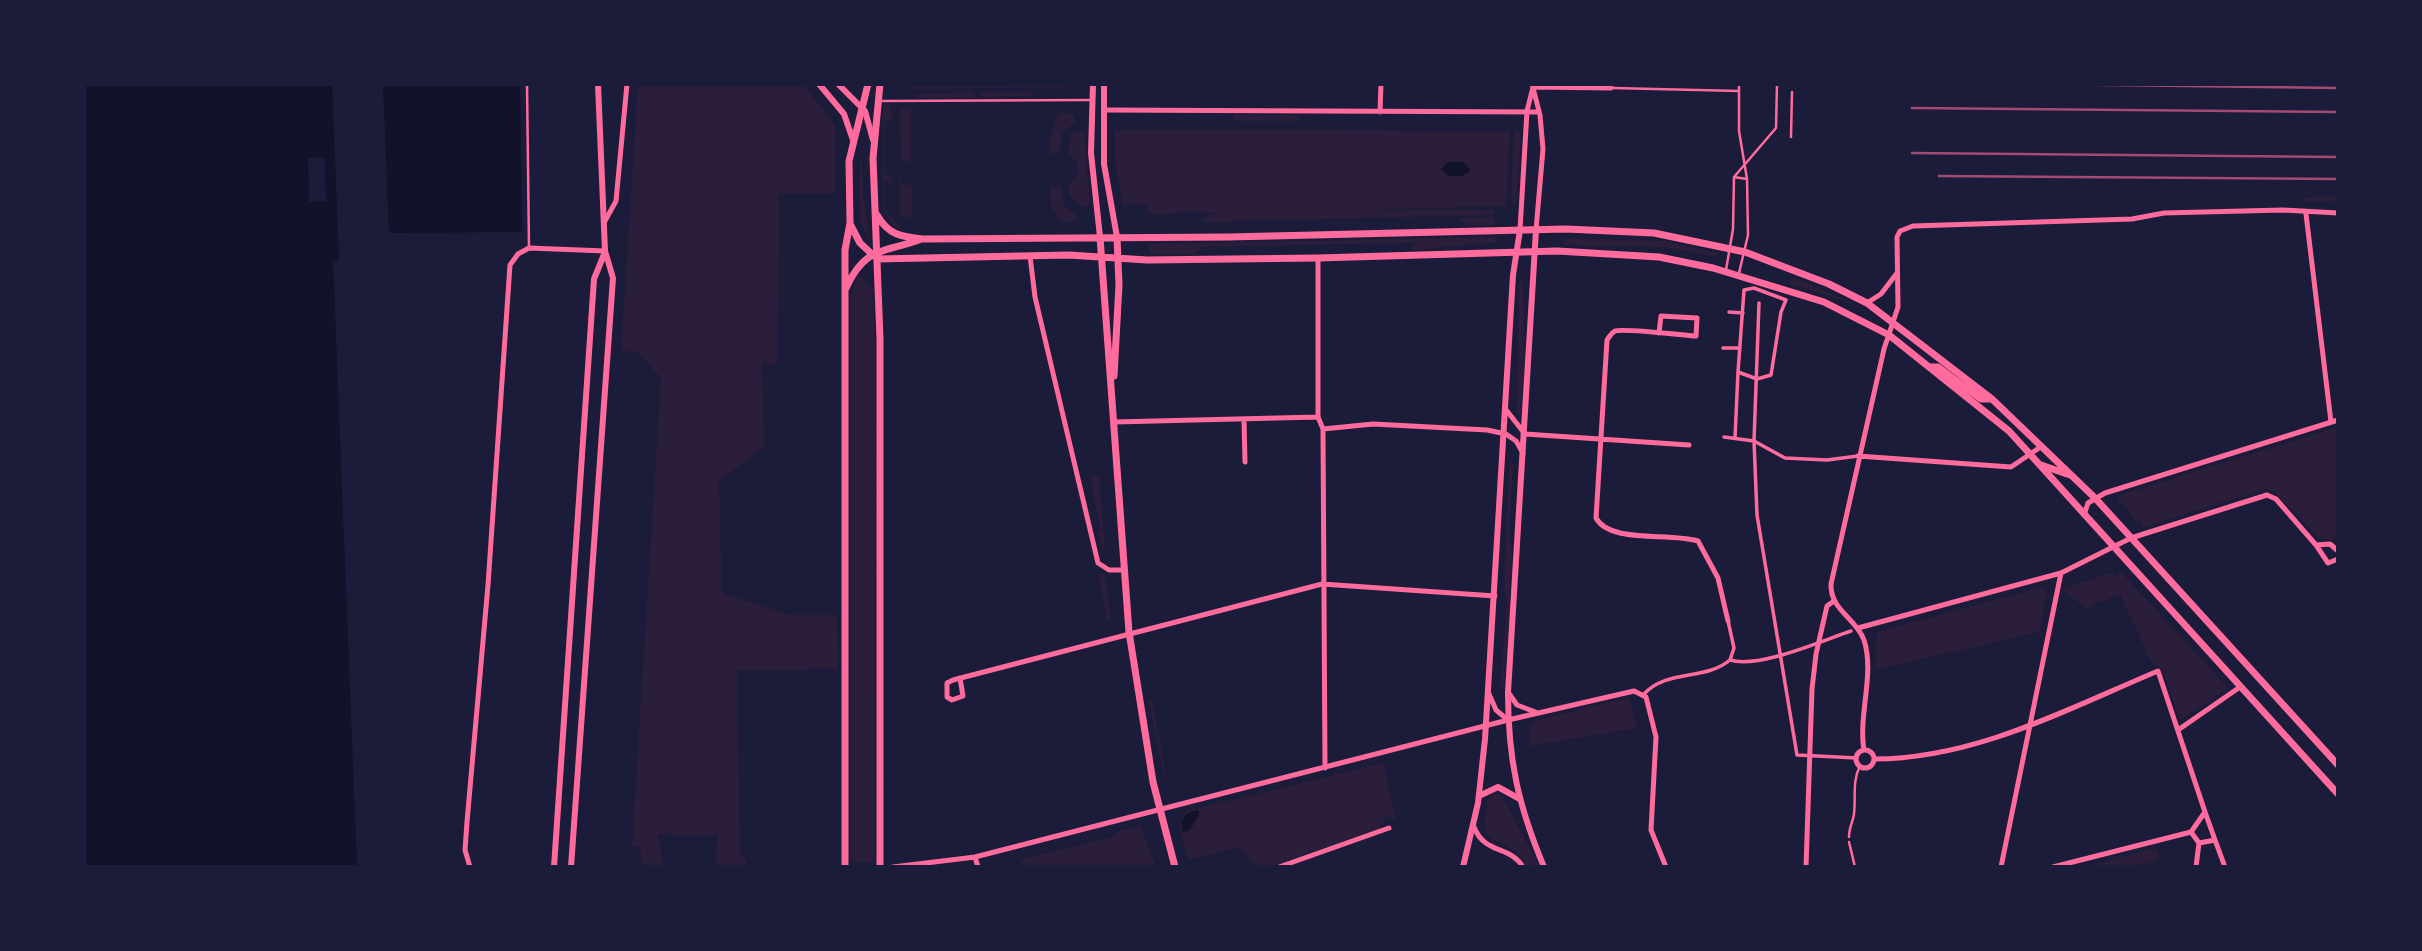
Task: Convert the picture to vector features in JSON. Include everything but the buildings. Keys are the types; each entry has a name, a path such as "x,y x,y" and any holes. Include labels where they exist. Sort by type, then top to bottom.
{"main road":[{"path":"845,867 845,250 850,223 849,161 868,84"},
{"path":"880,84 873,142 877,215 875,255 880,867"},
{"path":"877,215 886,228 896,235 923,239 1520,230 1631,231 1745,252 1829,284 1867,303 1992,399 2095,498 2338,765"},
{"path":"850,223 856,237 875,255 1318,258 1535,251 1659,257 1739,273 1824,302 1889,335 2009,431 2338,794"},
{"path":"1100,237 1122,570 1129,632 1142,725 1175,867"},
{"path":"1112,399 1117,237"},
{"path":"846,290 853,273 875,255 923,239"},
{"path":"1929,367 1938,367 1980,399 1992,399"},
{"path":"2040,465 2071,475"}],"street":[{"path":"571,867 613,291 612,271 605,251 598,84"},
{"path":"605,222 616,201 627,84"},
{"path":"819,84 844,114 853,140"},
{"path":"838,84 861,106 867,117 873,142"},
{"path":"1093,84 1091,166 1100,237"},
{"path":"1104,84 1104,164 1117,237"},
{"path":"1380,112 1381,84"},
{"path":"1533,86 1611,86"},
{"path":"1463,867 1479,796 1489,694 1516,252 1520,230 1527,111 1533,86"},
{"path":"1533,86 1543,149 1508,720 1509,754 1518,798 1544,867"},
{"path":"844,114 857,120 867,117 878,101"},
{"path":"1104,110 1539,112"},
{"path":"1857,758 1864,750 1862,733 1866,652 1855,629 1834,601 1831,584 1858,456 1898,307 1897,234 1913,226 2132,219 2164,213 2283,210 2306,214 2338,214"},
{"path":"2084,514 2085,508 2095,498 2335,421 2306,214"},
{"path":"470,867 465,850 491,545 508,279 514,257 529,248 605,251"},
{"path":"554,867 594,279 605,251"},
{"path":"1030,256 1035,297 1098,563 1109,570 1122,570"},
{"path":"1318,258 1318,417 1323,429 1325,768"},
{"path":"1867,303 1884,292 1897,273"},
{"path":"1735,438 1738,372 1744,290 1754,288 1786,300 1781,312 1772,375 1757,379 1738,372"},
{"path":"1759,303 1755,441 1757,515 1797,755 1857,758"},
{"path":"1729,312 1743,313"},
{"path":"1644,694 1658,681 1720,666 1730,660 1734,650 1718,578 1698,541 1683,537 1613,533 1598,523 1595,508 1607,340 1613,332 1620,330 1696,336 1697,318 1661,316 1659,333"},
{"path":"1723,348 1740,348"},
{"path":"1507,411 1525,434 1689,444"},
{"path":"1114,422 1318,417"},
{"path":"1244,420 1245,462"},
{"path":"1323,429 1373,424 1487,430 1506,434 1516,441 1524,455"},
{"path":"1724,437 1755,441 1785,458 1812,460 1858,456 2011,467 2042,446"},
{"path":"1730,660 1742,662 1808,648 1855,629 2061,573 2132,538 2267,495 2276,499 2316,545 2328,564 2338,559"},
{"path":"2316,545 2330,544 2338,551"},
{"path":"2001,867 2061,573"},
{"path":"960,678 1322,584 1495,596"},
{"path":"1807,867 1812,689 1827,606 1834,601"},
{"path":"1874,759 1912,758 1952,752 2030,725 2158,671 2225,867"},
{"path":"2178,730 2240,687"},
{"path":"893,867 975,857 1508,720 1629,691 1644,694"},
{"path":"1508,692 1517,705 1538,713"},
{"path":"1489,694 1496,710 1508,720"},
{"path":"1644,694 1656,737 1651,830 1666,867"},
{"path":"1864,750 1870,751 1874,759"},
{"path":"1857,758 1860,766 1869,767 1874,759"},
{"path":"1479,796 1497,787 1518,798"},
{"path":"2053,867 2191,832 2204,812"},
{"path":"1474,827 1483,843 1517,858 1523,867"},
{"path":"1279,867 1389,828"},
{"path":"2191,832 2199,843 2196,867"},
{"path":"2199,843 2215,840"},
{"path":"975,857 978,867"}],"lane":[{"path":"527,84 529,248"},
{"path":"1739,84 1739,131 1747,179 1748,235 1739,273"},
{"path":"1726,270 1733,229 1734,177 1776,128 1777,84"},
{"path":"1611,86 1739,91"},
{"path":"1791,92 1791,137"},
{"path":"878,101 1091,100"},
{"path":"1734,177 1747,179"},
{"path":"1849,837 1849,824 1854,817 1855,784 1860,766"},
{"path":"1849,842 1854,867"}],"shaded area":[{"path":"84,84 332,84 339,261 333,261 357,867 84,867"},
{"path":"383,84 520,84 522,232 389,233"},
{"path":"638,84 803,84 835,125 835,194 779,194 778,363 762,364 764,447 719,481 722,593 790,615 837,615 838,669 737,670 740,850 749,867 703,867 716,864 717,835 669,835 669,832 658,835 664,867 642,867 640,847 632,845 661,378 638,353 621,350"},
{"path":"915,84 1078,84 1078,87 912,89"},
{"path":"1031,91 1031,96 981,97 981,92"},
{"path":"974,92 974,97 918,98 918,93"},
{"path":"890,104 893,119 885,119 885,173 892,178 892,184 885,181 885,209 904,231 893,225 883,209 883,105"},
{"path":"900,108 911,108 911,161 902,161 901,170"},
{"path":"1072,113 1076,122 1062,133 1060,153 1049,153 1049,139 1058,114"},
{"path":"1234,115 1300,115 1300,121 1234,121"},
{"path":"1084,129 1090,205 1081,206 1069,196 1069,185 1078,174 1077,162 1068,153 1071,134"},
{"path":"1115,130 1510,131 1506,206 1354,210 1494,210 1494,215 1203,222 1203,218 1217,212 1148,214 1147,204 1122,205 1115,159"},
{"path":"1514,131 1521,131 1516,204 1511,203"},
{"path":"861,132 863,191 870,243 859,219"},
{"path":"1448,162 1463,162 1471,170 1463,176 1448,176 1441,169"},
{"path":"900,174 902,185 912,185 912,213 906,219 900,213"},
{"path":"1061,186 1064,206 1077,215 1076,222 1060,221 1051,208 1050,187"},
{"path":"2338,195 2338,201 2301,202 2301,198"},
{"path":"1494,217 1494,225 1465,225 1458,218"},
{"path":"1497,237 1497,243 1410,250 1415,243 1201,247 1193,255 1149,254 1149,244"},
{"path":"1564,238 1665,241 1718,253 1716,257 1666,247 1564,245"},
{"path":"859,272 866,285 873,287 875,334 874,861 854,863 851,860 851,296"},
{"path":"1792,277 1876,316 1834,297 1790,284"},
{"path":"1519,282 1523,282 1525,361 1520,421 1517,411"},
{"path":"2338,427 2338,532 2334,537 2337,540 2320,539 2272,490 2265,489 2141,528 2142,522 2134,520 2125,505 2117,502 2118,497 2126,493"},
{"path":"1509,464 1513,465 1509,533 1512,554 1504,686 1500,687 1507,603 1504,590"},
{"path":"1099,476 1105,552 1097,535 1100,530 1090,477"},
{"path":"2113,572 2115,577 2121,572 2228,688 2180,720 2162,669 2152,664 2120,594 2086,608 2061,589"},
{"path":"1098,574 1105,575 1111,619 1107,622"},
{"path":"2043,587 2047,592 2039,632 1875,670 1877,632"},
{"path":"1629,697 1637,728 1528,746 1531,722"},
{"path":"1148,699 1152,699 1167,780 1165,780"},
{"path":"1383,763 1397,822 1390,816 1384,819 1380,829 1267,867 1257,867 1239,847 1188,860 1179,822 1186,811"},
{"path":"1494,792 1502,796 1540,867 1527,867 1515,851 1488,836 1484,825 1488,798"},
{"path":"1198,810 1199,816 1189,831 1183,832 1181,821 1187,813"},
{"path":"1140,825 1156,867 1023,867 1020,859 1114,837 1119,831"},
{"path":"2156,848 2159,860 2133,867 2084,867"}],"pier":[{"path":"325,157 326,201 309,202 308,158"}],"railway":[{"path":"2032,84 2338,88"},
{"path":"1912,108 2338,112"},
{"path":"1912,153 2338,157"},
{"path":"1939,176 2338,179"}]}
